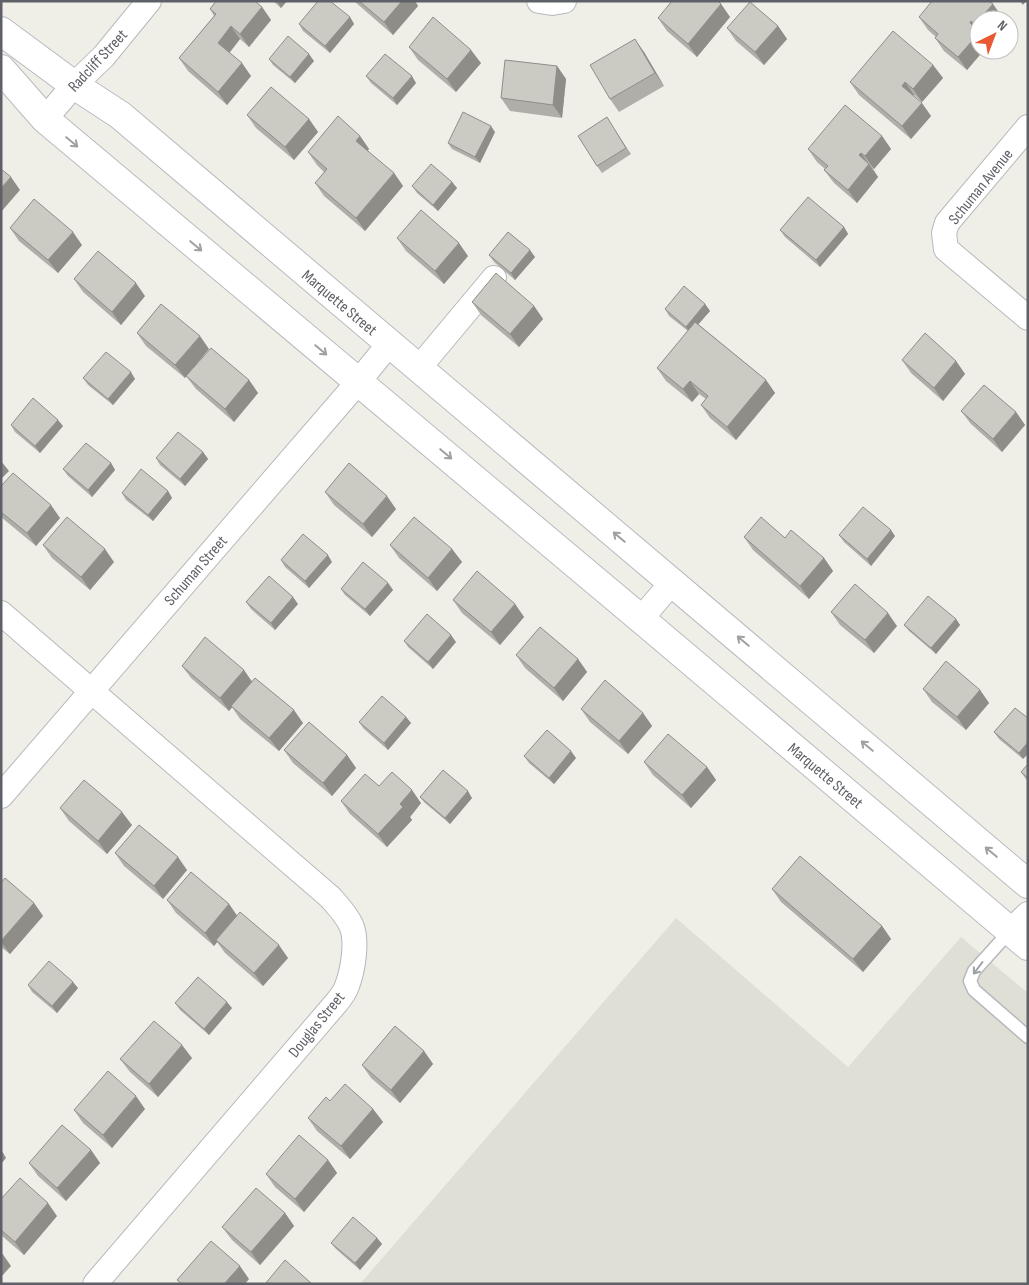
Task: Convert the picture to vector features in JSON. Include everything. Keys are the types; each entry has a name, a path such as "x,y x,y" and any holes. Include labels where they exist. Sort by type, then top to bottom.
{"street":[{"name":"Radcliff Street","path":"45,119 74,85 104,56 149,1"},
{"path":"539,1 552,3 564,1"},
{"name":"Marquette Street","path":"1,31 74,85 120,115 1028,884"},
{"name":"Marquette Street","path":"1,69 45,119 641,619 1022,931"},
{"name":"Schuman Avenue","path":"1028,127 947,223 944,234 946,249 1028,318"},
{"path":"418,369 496,276"},
{"name":"Schuman Street","path":"1,796 389,344"},
{"path":"641,619 673,582"},
{"path":"1,613 92,691"},
{"name":"Douglas Street","path":"92,691 330,897 344,912 352,927 354,947 352,968 346,988 337,1002 95,1284"}],"lane":[{"path":"1022,931 974,971 970,981 974,990 1028,1037"}],"shaded area":[{"path":"676,918 848,1067 961,937 1028,993 1028,1284 360,1284"}],"building":[{"path":"216,1 255,1 262,7 240,34 231,26 218,43 242,63 218,92 179,58 216,14 210,9"},
{"path":"318,1 330,1 350,17 325,46 299,24"},
{"path":"359,1 402,1 384,22"},
{"path":"672,1 718,1 721,4 688,44 658,18"},
{"path":"932,1 989,1 993,4 988,10 969,10 969,44 958,57 935,38 938,34 919,17"},
{"path":"750,2 778,26 755,52 727,28"},
{"path":"433,17 471,50 447,79 409,47"},
{"path":"893,31 933,65 913,89 905,82 902,86 922,103 902,126 850,82"},
{"path":"288,36 309,54 290,77 269,59"},
{"path":"635,39 655,73 610,99 590,65"},
{"path":"385,54 412,76 393,98 366,76"},
{"path":"505,60 557,66 553,105 501,98"},
{"path":"271,87 309,119 285,147 247,115"},
{"path":"845,105 882,136 865,156 861,153 859,155 869,164 848,190 824,170 828,166 808,149"},
{"path":"463,112 491,126 475,157 448,143"},
{"path":"338,116 360,136 356,141 394,173 356,218 315,183 327,169 308,152"},
{"path":"607,117 626,148 597,166 578,136"},
{"path":"431,164 452,182 433,205 412,186"},
{"path":"1,169 11,177 1,188"},
{"path":"808,197 844,227 816,260 780,230"},
{"path":"34,199 73,232 48,260 10,228"},
{"path":"421,210 459,243 435,271 397,238"},
{"path":"508,232 530,250 511,273 489,255"},
{"path":"98,251 136,283 112,312 74,279"},
{"path":"496,273 534,306 510,334 472,302"},
{"path":"684,286 705,304 686,327 665,309"},
{"path":"161,304 200,336 175,365 137,333"},
{"path":"695,322 766,380 727,427 701,405 708,396 690,381 683,389 657,368"},
{"path":"925,333 956,361 934,388 902,360"},
{"path":"211,348 249,380 225,409 186,376"},
{"path":"106,352 131,372 108,399 83,378"},
{"path":"984,385 1016,412 993,439 961,411"},
{"path":"33,398 58,420 35,446 11,425"},
{"path":"178,432 203,452 180,479 156,458"},
{"path":"86,443 111,463 88,490 63,469"},
{"path":"349,463 387,496 363,524 325,492"},
{"path":"141,469 168,491 148,515 122,493"},
{"path":"13,473 51,505 27,533 1,512 1,486"},
{"path":"863,507 891,530 867,559 839,535"},
{"path":"67,517 105,549 81,577 43,545"},
{"path":"414,517 452,549 428,578 390,545"},
{"path":"761,517 785,538 791,530 824,558 800,586 744,537"},
{"path":"303,534 328,555 305,581 281,560"},
{"path":"363,562 388,583 365,609 341,589"},
{"path":"477,571 515,604 491,632 453,600"},
{"path":"269,576 293,597 271,623 246,602"},
{"path":"855,584 888,613 865,640 831,612"},
{"path":"928,596 956,619 931,648 904,625"},
{"path":"427,614 451,635 428,662 404,641"},
{"path":"540,627 578,659 554,688 516,655"},
{"path":"205,637 244,670 220,698 182,666"},
{"path":"946,661 980,690 957,717 923,689"},
{"path":"255,678 294,710 269,738 231,706"},
{"path":"605,680 643,713 619,741 581,709"},
{"path":"382,696 406,717 384,743 359,722"},
{"path":"1015,708 1028,718 1028,742 1019,753 994,732"},
{"path":"309,722 347,755 323,783 284,750"},
{"path":"547,730 571,751 549,778 524,756"},
{"path":"668,734 707,767 682,795 644,762"},
{"path":"1028,764 1028,778 1021,772"},
{"path":"443,770 468,791 445,818 420,797"},
{"path":"392,772 412,790 400,804 403,807 378,834 341,801 365,774 379,786"},
{"path":"84,780 122,812 98,841 60,808"},
{"path":"139,825 178,857 154,886 115,853"},
{"path":"800,856 882,926 853,959 772,889"},
{"path":"191,872 229,904 205,933 167,900"},
{"path":"5,878 34,903 1,941 1,883"},
{"path":"240,912 279,945 254,973 216,940"},
{"path":"49,961 73,982 52,1006 28,985"},
{"path":"198,977 227,1002 204,1029 175,1003"},
{"path":"154,1021 182,1045 149,1084 120,1059"},
{"path":"395,1026 424,1051 391,1090 362,1065"},
{"path":"108,1071 136,1096 103,1135 74,1110"},
{"path":"345,1084 373,1109 341,1146 308,1118 326,1097 330,1101"},
{"path":"62,1125 91,1150 57,1188 29,1163"},
{"path":"299,1135 328,1160 295,1199 266,1174"},
{"path":"20,1178 48,1203 15,1242 1,1230 1,1199"},
{"path":"256,1188 285,1213 251,1252 222,1227"},
{"path":"353,1217 377,1238 355,1263 331,1243"},
{"path":"211,1241 240,1266 224,1284 182,1284 177,1280"},
{"path":"285,1260 311,1283 265,1284"}]}
